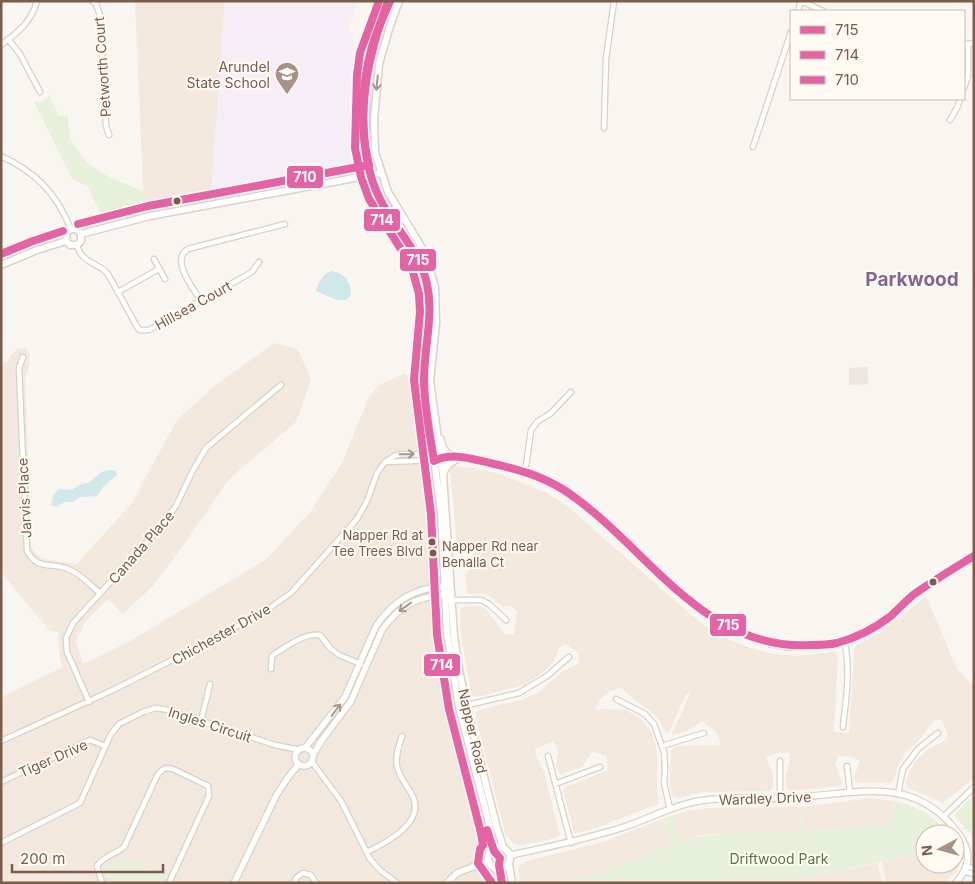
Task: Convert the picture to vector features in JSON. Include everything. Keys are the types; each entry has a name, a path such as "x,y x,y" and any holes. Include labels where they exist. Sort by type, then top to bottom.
{"main road":[{"name":"Napper Road","path":"390,1 370,54 364,129 365,146 371,175 381,200 413,248 423,268 428,285 430,312 424,380 435,458 443,475 448,597 463,707 494,848"},
{"name":"Napper Road","path":"399,1 383,46 377,81 375,152 388,192 424,251 435,287 436,323 430,381 435,458 448,586"},
{"path":"82,234 150,216 381,173"},
{"path":"71,229 78,230 82,234 81,240 77,245 70,245 66,240 66,232 71,229"},
{"path":"1,265 66,240"},
{"name":"Napper Road","path":"463,707 496,828 503,847"},
{"path":"503,883 496,869 488,861 490,852 494,848 503,847 510,855 509,864 512,883"},
{"path":"496,869 503,869 509,864"}],"street":[{"path":"1,45 27,24 34,13 37,1"},
{"name":"Petworth Court","path":"92,1 96,4 100,15 106,126 109,135"},
{"path":"604,128 606,59 614,1"},
{"path":"801,1 821,10"},
{"path":"753,147 790,35"},
{"path":"8,40 20,54 40,92"},
{"path":"965,85 968,76 969,44"},
{"path":"950,120 960,100"},
{"path":"1,156 20,164 48,188 59,203 71,229"},
{"path":"201,301 183,270 181,259 183,252 188,249 285,224"},
{"name":"Hillsea Court","path":"77,245 79,253 83,258 103,268 139,330 144,331 149,330 252,272 258,262"},
{"path":"154,259 165,279"},
{"path":"118,292 159,269"},
{"name":"Jarvis Place","path":"23,357 19,368 27,551 32,559 40,564 69,569 100,594"},
{"name":"Canada Place","path":"89,702 67,652 66,638 73,623 156,532 176,506 206,448 281,384"},
{"path":"523,471 526,466 531,430 538,421 550,414 571,392"},
{"path":"433,410 442,447 450,455 523,471 544,479 590,509 671,584 707,614 736,632 754,640 788,647 818,646 844,640 884,621 918,593 974,556"},
{"path":"435,458 460,458"},
{"name":"Chichester Drive","path":"1,741 89,702 220,636 271,607 291,593 357,519 367,501 377,473 385,462 435,458"},
{"path":"443,475 451,462 460,458"},
{"path":"397,883 381,872 367,852 341,801 312,762 313,755 351,701 376,626 383,617 397,602 414,592 448,586"},
{"path":"299,764 296,756 345,697 382,630 388,621 402,609 425,596 481,600 486,602 506,620"},
{"path":"271,670 272,656 311,634 320,635 331,649 363,665"},
{"path":"843,727 848,674 844,640"},
{"path":"463,707 519,693 547,676 569,657"},
{"path":"201,721 210,684"},
{"path":"616,699 646,714 654,724 662,746 665,769 664,783 670,809"},
{"name":"Ingles Circuit","path":"1,843 80,804 111,734 119,724 143,712 156,708 168,710 275,745 303,749"},
{"path":"662,746 704,733"},
{"path":"898,794 903,769 918,749 938,734"},
{"path":"367,852 387,842 411,822 416,812 413,796 401,778 397,766 397,755 402,736"},
{"name":"Tiger Drive","path":"1,782 90,740 105,746"},
{"path":"303,749 313,755"},
{"path":"548,756 571,843"},
{"path":"780,761 780,798"},
{"path":"299,764 305,766 312,762"},
{"path":"234,883 277,794 299,764"},
{"path":"847,766 850,792"},
{"path":"555,784 600,767"},
{"path":"102,883 97,866 100,860 117,853 124,847 157,776 163,769 167,768 208,786 209,796 169,883"},
{"path":"944,817 974,787"},
{"name":"Wardley Drive","path":"510,855 571,843 634,824 670,809 700,801 822,796 870,790 906,795 925,803 944,817 965,844 968,856 966,870"},
{"path":"447,883 457,873 488,861"},
{"path":"956,883 966,870 974,868"},
{"path":"966,870 974,874"},
{"path":"294,883 297,877 303,873 311,875 316,883"}],"shaded area":[{"path":"135,1 225,1 211,196 144,209"},
{"name":"Arundel State School","path":"225,1 359,1 348,28 359,52 353,138 360,163 354,171 211,196"},
{"path":"274,343 298,349 311,380 296,422 229,479 152,587 123,614 108,599 85,622 76,641 83,664 125,644 267,559 311,511 342,463 369,397 379,385 406,373 416,405 433,512 444,676 486,843 485,860 497,883 1,883 1,697 63,667 60,658 58,632 50,631 1,571 1,362 8,362 10,356 17,349 25,348 30,354 29,367 25,376 31,547 43,559 77,564 133,502 178,419 217,384"},
{"path":"867,367 868,384 849,385 849,368"},
{"path":"454,466 480,469 503,475 547,493 567,506 714,633 741,645 769,653 797,656 834,652 838,658 834,732 849,733 854,650 857,645 880,633 926,596 957,669 974,687 974,778 943,803 907,787 908,775 915,761 927,750 944,741 948,735 942,720 935,719 919,740 905,753 897,768 894,780 890,783 856,782 854,777 860,761 853,757 838,756 835,764 842,781 840,786 791,791 786,786 786,774 790,762 789,753 774,753 766,758 773,775 773,787 770,791 704,792 677,798 672,796 670,785 671,751 675,747 686,745 721,745 716,732 702,721 685,732 672,735 690,694 686,693 669,732 666,733 658,718 650,710 633,699 621,688 610,691 600,699 595,709 626,710 641,719 652,733 657,752 658,804 596,828 578,833 574,832 563,790 566,787 608,770 606,755 592,752 582,767 560,774 556,766 558,750 553,741 535,749 537,759 543,769 560,835 556,838 523,845 517,845 512,842 505,833 475,713 479,710 524,699 539,692 563,671 579,663 579,654 566,644 559,648 553,663 524,685 476,697 472,696 461,636 460,609 476,606 484,608 505,634 514,635 517,611 511,606 504,607 489,596 479,593 468,594 465,576 479,557 457,546 450,470"},
{"path":"870,798 894,801 892,822 803,833 802,807"},
{"path":"799,807 799,833 712,834 682,841 673,815 711,808"},
{"path":"663,819 671,845 595,875 552,883 520,883 519,866 527,861 600,843"},
{"path":"915,854 915,874 954,874 944,883 886,883 882,862"},
{"path":"878,863 882,883 782,883"}],"green space":[{"path":"49,95 59,116 68,115 70,139 87,163 109,177 143,191 144,209 104,219 87,186 72,179 34,101 40,103 47,99"},
{"path":"974,795 974,839 965,828 965,824 962,824 955,816"},
{"name":"Driftwood Park","path":"894,801 910,805 940,824 915,824 915,854 782,883 552,883 595,875 670,845 663,819 673,815 682,841 710,835 799,833 799,807 802,807 803,833 891,822"},
{"path":"125,858 165,876 163,883 108,883 104,874 105,867"}],"water":[{"path":"333,271 344,276 348,282 351,295 346,300 337,300 316,291 326,273"},
{"path":"115,470 117,475 103,487 97,496 81,497 72,502 64,502 57,507 51,505 54,494 59,489 72,490 79,485 90,482 100,473"}],"waterway":[{"path":"965,828 974,824"}],"transit line":[{"name":"714","path":"379,1 360,53 357,75 355,148 361,177 369,199 411,265 419,294 420,312 414,380 431,514 437,635 449,709 481,833 483,845 480,849 478,863 492,883"},
{"name":"710","path":"78,224 148,206 369,165 363,123 366,82 375,41 388,1"},
{"name":"715","path":"390,1 376,35 368,64 363,104 363,124 368,164 373,183 386,210 419,261 427,284 429,308 424,389 434,461 448,457 469,458 519,470 555,485 593,512 676,590 706,613 737,631 771,642 827,645 844,641 885,620 913,595 974,556"},
{"name":"710","path":"1,254 63,231"},
{"name":"714","path":"487,830 494,851 500,858 499,865 502,883"}],"place":[{"name":"Arundel State School","path":"287,95"},
{"name":"Napper Rd at Tee Trees Blvd","path":"432,542"},
{"name":"Napper Rd near Benalla Ct","path":"433,553"}],"district":[{"name":"Parkwood","path":"912,279"}]}
